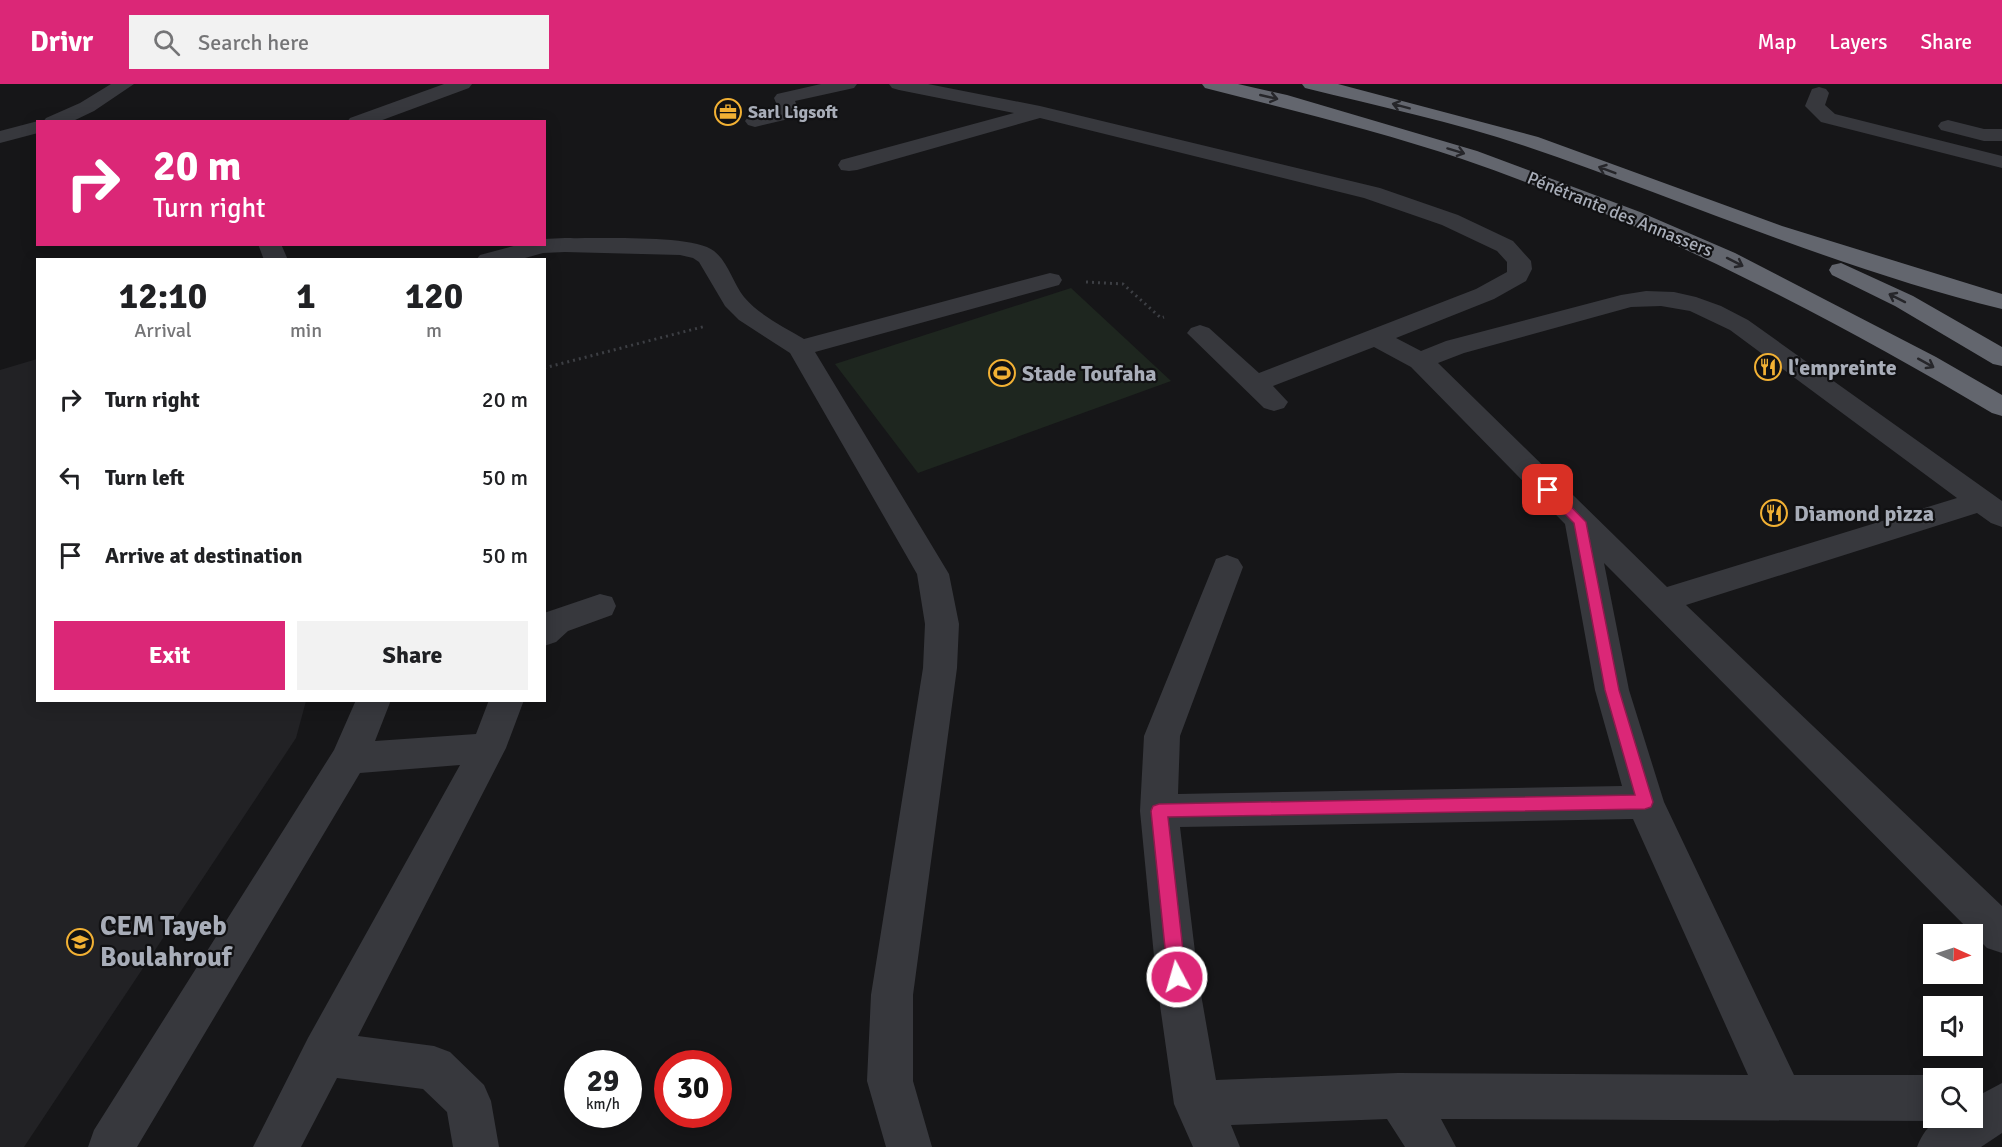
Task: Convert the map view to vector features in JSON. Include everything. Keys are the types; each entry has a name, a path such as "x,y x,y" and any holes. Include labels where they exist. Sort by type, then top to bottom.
{"highway":[{"name":"Pénétrante des Annassers","path":"1212,84 1287,101 1470,155 1642,222 1727,258 1917,357 2002,407"},
{"path":"1312,84 1374,98 1531,141 1818,245 2002,302"},
{"path":"1662,190 1808,254 1904,301 2002,358"}],"street":[{"path":"363,120 462,84"},
{"path":"755,121 790,113 784,98 768,84"},
{"path":"784,98 847,84"},
{"path":"899,84 1040,112 1372,193 1450,220 1487,237 1505,246 1519,261 1520,269 1517,276 1485,294 1377,338 1266,392 1200,333"},
{"path":"58,120 87,107 125,85"},
{"path":"1810,89 1841,99"},
{"path":"1810,89 1815,106 1828,118 2002,162"},
{"path":"849,165 1040,112"},
{"path":"1929,121 1984,135 2002,135"},
{"path":"0,137 36,128"},
{"path":"496,258 543,246"},
{"path":"546,246 691,249 708,258 734,301 748,315 800,348 933,574 942,624 940,668 892,995 890,1081 909,1147"},
{"path":"800,348 1050,280"},
{"path":"1420,361 1455,347 1630,300 1656,297 1682,299 1712,309 1739,325 1991,508"},
{"path":"1377,338 1420,361 1660,601 2002,934"},
{"path":"1660,601 1991,508"},
{"path":"1580,522 1612,690 1645,802 1781,1097"},
{"path":"1217,1147 1197,1104 1177,977 1159,811 1162,736 1227,567"},
{"path":"546,631 556,622 600,606"},
{"path":"111,1147 349,758 373,702"},
{"path":"276,1147 488,748 506,702"},
{"path":"349,758 488,748"},
{"path":"1159,811 1645,802"},
{"path":"324,1054 434,1068 468,1101 476,1147"},
{"path":"1197,1104 1398,1096 1923,1098"},
{"path":"1398,1096 1433,1147"},
{"path":"1983,1099 2002,1099"},
{"path":"1940,1147 2002,1106"}],"path":[{"path":"1050,280 1123,284 1161,318 1169,316"},
{"path":"546,367 748,315"}],"shaded area":[{"name":"Stade Toufaha","path":"1071,288 1171,381 918,473 835,364"},
{"name":"CEM Tayeb Boulahrouf","path":"36,359 36,702 306,702 296,738 24,1147 0,1147 0,370"}],"place":[{"name":"Sarl Ligsoft","path":"728,112"},
{"name":"l'empreinte","path":"1768,367"},
{"name":"Stade Toufaha","path":"1002,373"},
{"name":"Diamond pizza","path":"1774,513"},
{"name":"CEM Tayeb Boulahrouf","path":"80,942"}],"route":[{"path":"1177,977 1159,811 1645,802 1612,690 1580,522 1548,490"}]}
